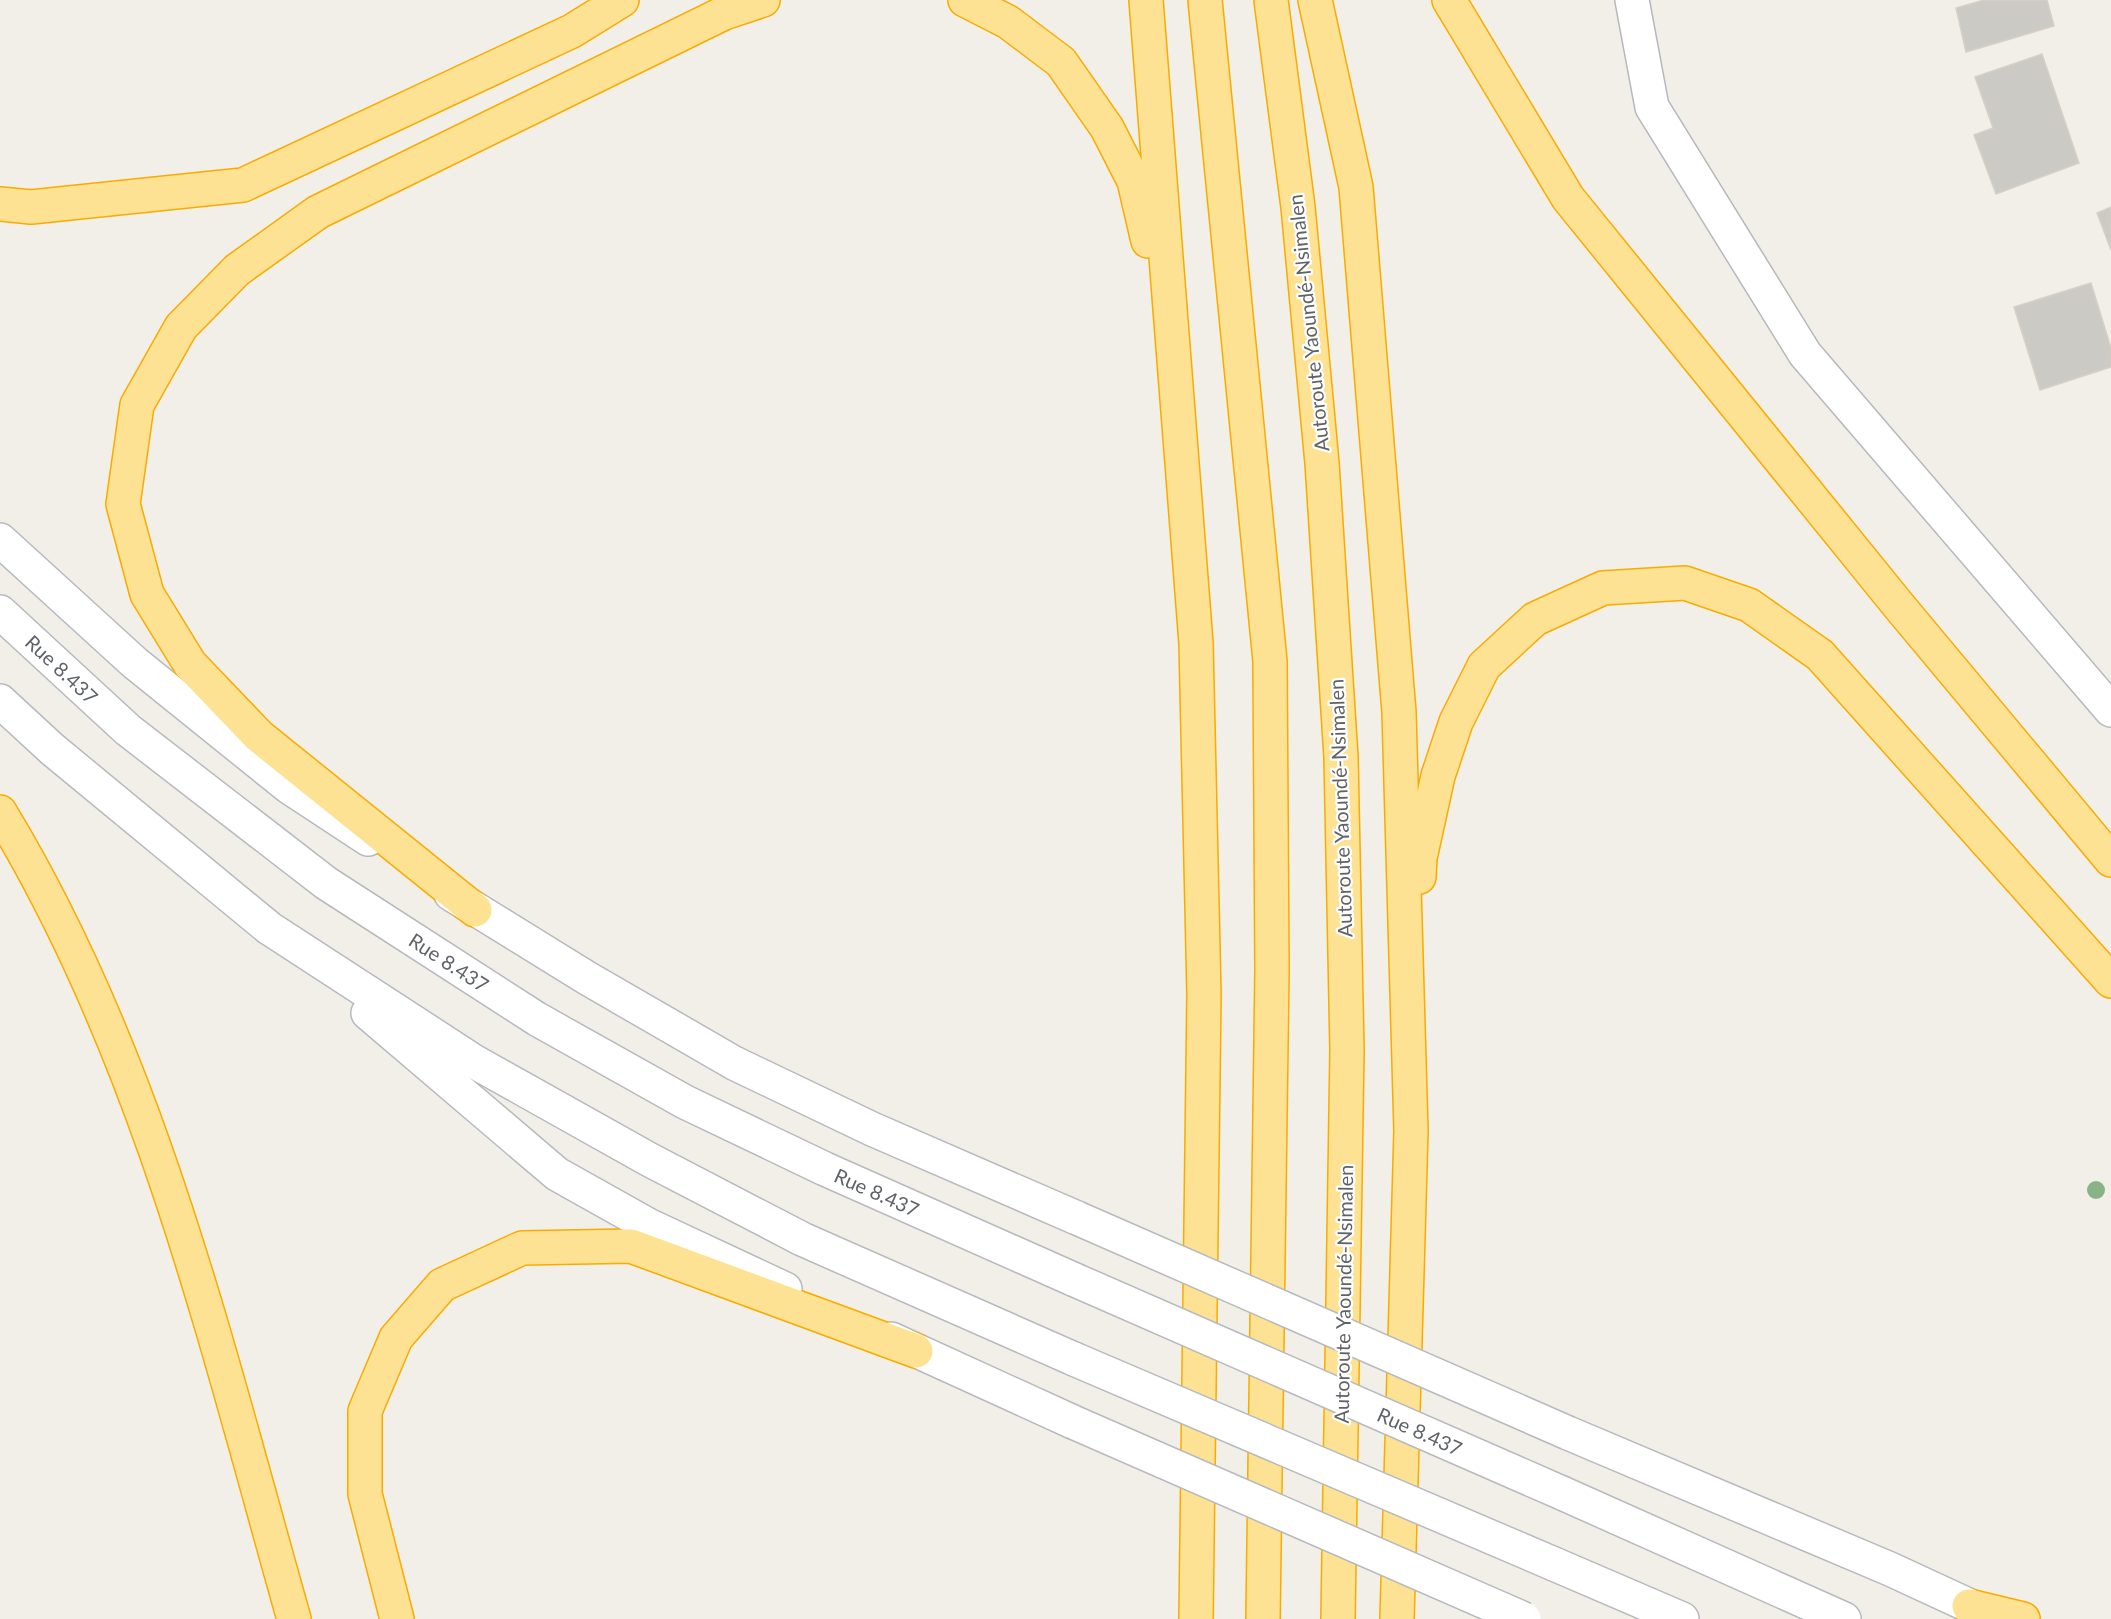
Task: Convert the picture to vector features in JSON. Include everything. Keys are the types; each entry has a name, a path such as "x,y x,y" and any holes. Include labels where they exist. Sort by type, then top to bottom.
{"highway":[{"path":"0,204 31,207 243,185 573,31 622,0"},
{"path":"475,910 259,736 190,664 147,594 123,504 137,405 181,327 237,270 318,212 724,13 763,0"},
{"path":"965,0 1008,22 1061,62 1107,128 1134,181 1173,344"},
{"path":"1146,0 1196,643 1204,994 1196,1619"},
{"path":"1205,0 1270,661 1272,970 1263,1619"},
{"name":"Autoroute Yaoundé-Nsimalen","path":"1271,0 1298,207 1321,451 1341,757 1347,1050 1338,1619"},
{"path":"1315,0 1357,198 1399,712 1412,1131 1397,1619"},
{"path":"1449,0 1568,198 1899,606 2111,860"},
{"path":"1408,1008 1420,858 1438,776 1456,722 1484,666 1535,619 1603,588 1684,583 1749,605 1820,655 2111,981"},
{"path":"0,812 87,975 144,1119 189,1246 294,1619"},
{"path":"398,1619 365,1494 365,1411 396,1338 442,1286 522,1248 631,1246 916,1351"},
{"path":"1983,1612 2023,1619"}],"main road":[{"path":"1632,0 1652,107 1805,354 2111,710"},
{"path":"0,540 135,663 289,787 475,910 734,1063 872,1129 1568,1433 1890,1569 1983,1612"},
{"name":"Rue 8.437","path":"0,612 128,730 326,883 537,1018 696,1107 825,1169 1844,1619"},
{"path":"0,701 52,749 269,928 558,1174 648,1226 916,1351 1072,1422 1524,1619"},
{"path":"269,928 475,1062 650,1160 802,1239 1074,1359 1683,1619"}],"building":[{"path":"1984,0 2047,0 2054,26 1966,52 1956,8"},
{"path":"2042,54 2079,163 1996,194 1974,135 1993,128 1975,77"},
{"path":"2111,207 2111,250 2097,213"},
{"path":"2091,283 2111,348 2111,367 2040,390 2014,307"}]}
